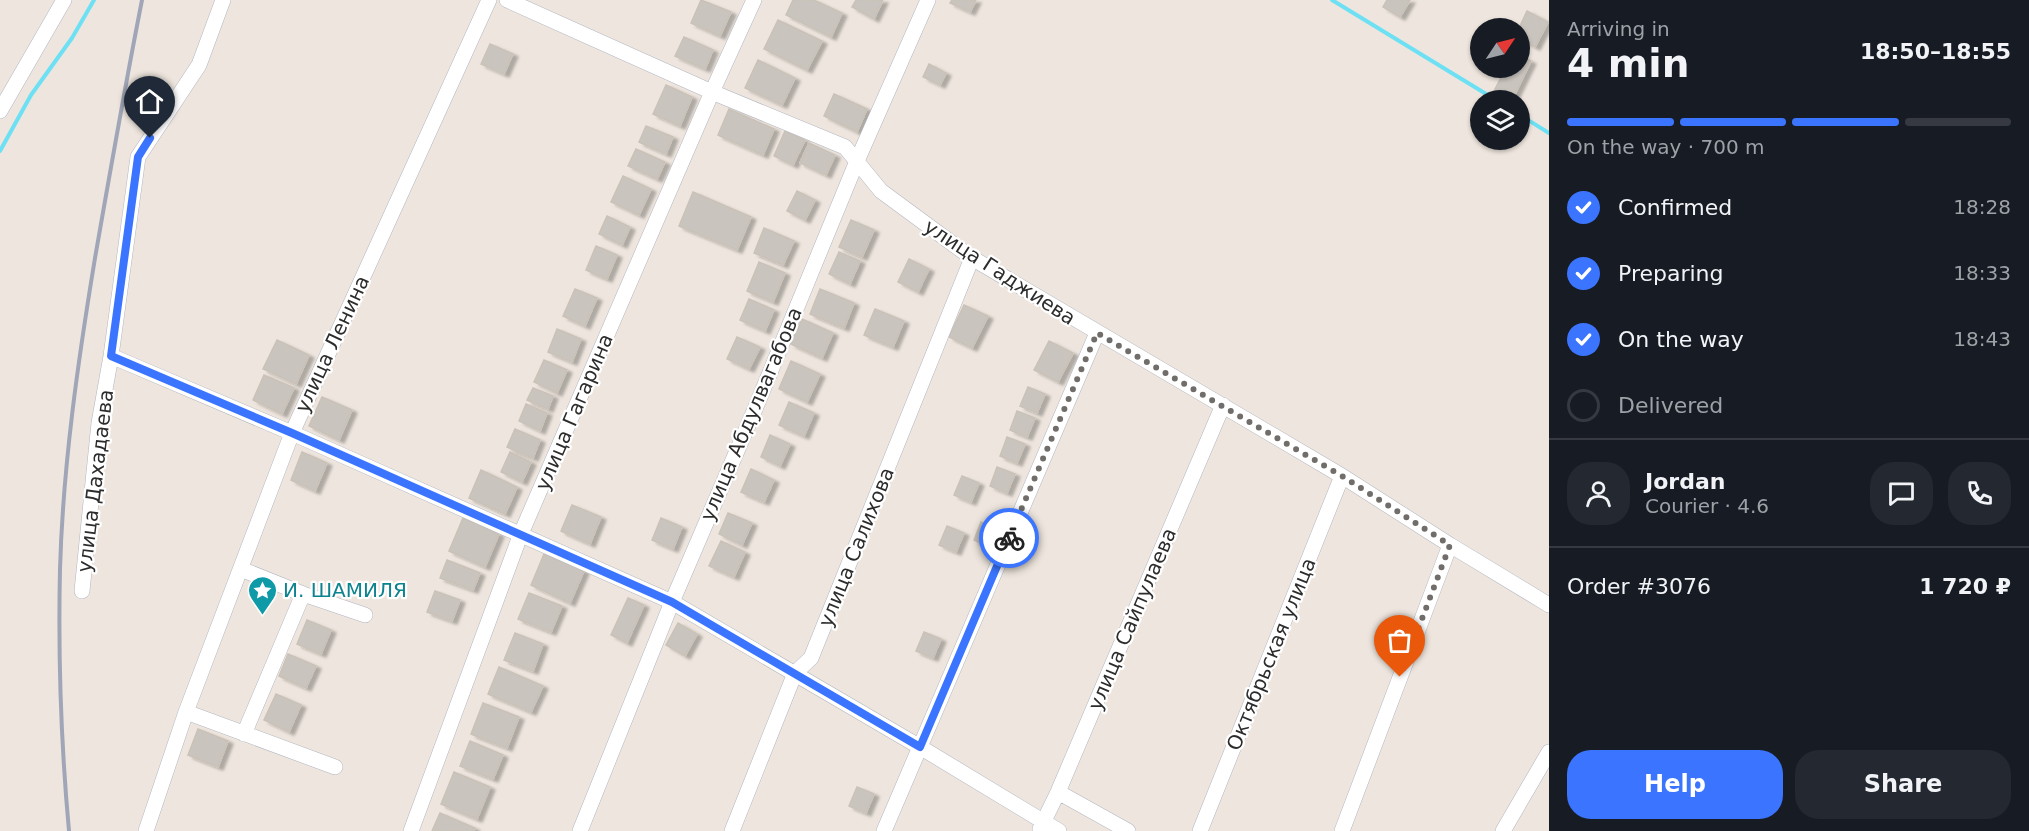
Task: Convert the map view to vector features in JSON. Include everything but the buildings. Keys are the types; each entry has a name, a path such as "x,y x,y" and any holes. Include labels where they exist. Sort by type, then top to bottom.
{"street":[{"path":"0,111 64,0"},
{"name":"улица Дахадаева","path":"82,591 99,423 111,356 138,157 199,64 223,0"},
{"name":"улица Ленина","path":"146,831 186,712 292,433 489,0"},
{"name":"улица Гаджиева","path":"507,0 712,92 845,147 880,192 972,258 1342,476 1549,605"},
{"name":"улица Гагарина","path":"411,831 520,536 754,0"},
{"name":"улица Абдулвагабова","path":"580,831 672,602 856,161 928,0"},
{"name":"улица Салихова","path":"732,831 795,673 811,658 972,258"},
{"path":"884,831 1097,333"},
{"path":"111,356 292,433 672,602 920,747 1041,826 1059,831"},
{"name":"улица Сайпулаева","path":"1041,826 1058,792 1223,405"},
{"name":"Октябрьская улица","path":"1200,831 1342,476"},
{"path":"1342,831 1450,545"},
{"path":"241,569 303,594 365,615"},
{"path":"244,734 303,594"},
{"path":"186,712 335,767"},
{"path":"1503,831 1549,752"},
{"path":"1058,792 1128,831"}],"waterway":[{"path":"0,151 31,95 72,38 94,0"},
{"path":"1332,0 1480,90"},
{"path":"1530,121 1549,133"}],"railway":[{"path":"69,831 62,733 59,635 64,491 77,374 89,297 142,0"}],"way so far":[{"path":"1009,538 1097,333 1342,476 1450,545 1400,677"}],"place":[{"name":"И. ШАМИЛЯ","path":"262,616"}],"route":[{"path":"150,138 138,157 111,356 292,433 672,602 920,747 1009,538"}]}
